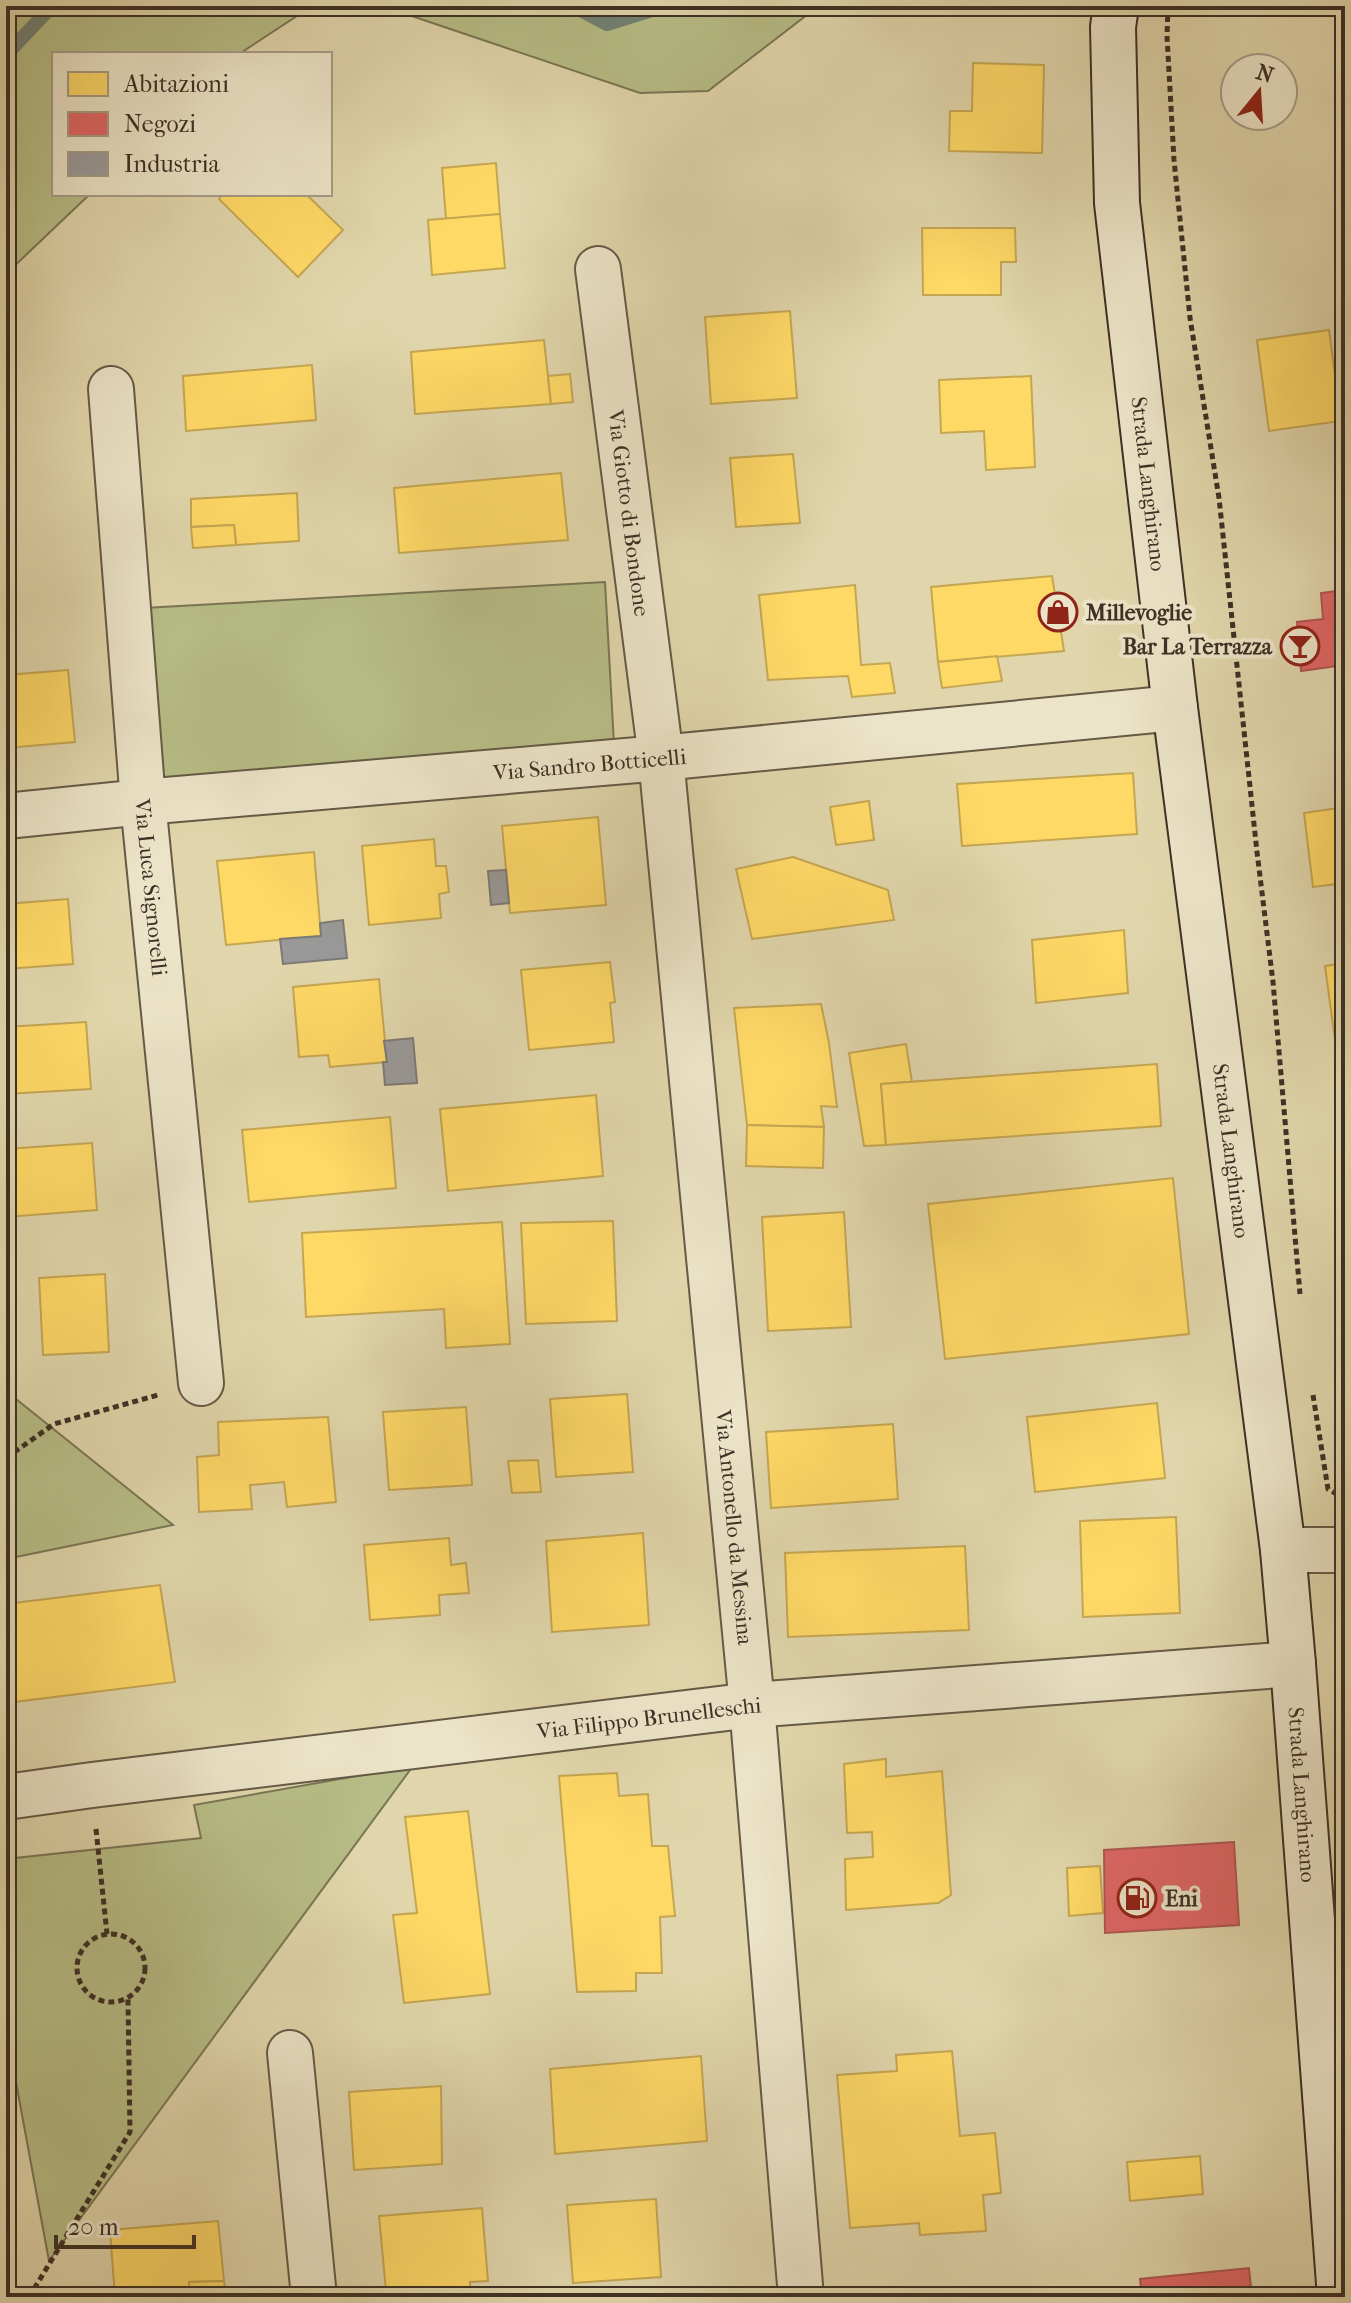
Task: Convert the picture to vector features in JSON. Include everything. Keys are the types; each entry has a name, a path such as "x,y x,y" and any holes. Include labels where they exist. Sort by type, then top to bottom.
{"street":[{"name":"Strada Langhirano","path":"1116,6 1113,27 1117,203 1175,708 1283,1550 1340,2297"},
{"name":"Via Giotto di Bondone","path":"598,269 661,758"},
{"name":"Via Luca Signorelli","path":"111,389 143,802 201,1383"},
{"name":"Via Sandro Botticelli","path":"6,816 661,758 1175,708"},
{"name":"Via Antonello da Messina","path":"661,758 752,1705 801,2297"},
{"path":"1283,1550 1345,1550"},
{"name":"Via Filippo Brunelleschi","path":"6,1797 752,1705 1293,1664"},
{"path":"290,2053 314,2297"}],"path":[{"path":"1168,6 1174,160 1190,318 1219,498 1273,982 1301,1307"},
{"path":"6,1458 54,1424 201,1383"},
{"path":"1311,1383 1328,1489 1345,1499"},
{"path":"92,1785 107,1934"},
{"path":"107,1934 119,1934 133,1941 144,1958 145,1970 143,1982 128,1999 110,2003 88,1995 77,1976 77,1959 82,1949 90,1939 107,1934"},
{"path":"29,2297 130,2132 128,1999"}],"green space":[{"path":"6,6 815,6 708,91 640,93 388,8 297,16 242,52 52,52 52,196 88,196 6,274"},
{"path":"605,582 614,744 157,779 144,608"},
{"path":"6,1391 173,1525 6,1559"},
{"path":"413,1766 49,2261 6,2028 6,1859 201,1838 194,1805"}],"building: Abitazioni":[{"path":"973,63 1044,65 1042,153 949,151 950,111 972,111"},
{"path":"496,163 500,214 446,219 442,168"},
{"path":"221,196 308,196 343,230 298,277 219,199"},
{"path":"500,214 505,268 432,275 428,220"},
{"path":"922,228 1015,228 1016,262 1001,262 1001,295 923,295"},
{"path":"790,311 797,398 711,404 705,317"},
{"path":"1329,330 1341,421 1269,431 1257,340"},
{"path":"544,340 551,404 415,414 411,352"},
{"path":"312,365 316,420 186,431 183,376"},
{"path":"570,374 573,402 551,404 548,376"},
{"path":"1031,376 1035,467 986,470 984,431 941,433 939,380"},
{"path":"793,454 800,523 736,527 730,458"},
{"path":"561,473 568,540 399,553 394,488"},
{"path":"297,493 299,541 236,545 234,525 191,527 191,499"},
{"path":"234,525 236,545 193,548 191,527"},
{"path":"1052,576 1064,651 938,662 931,587"},
{"path":"855,585 861,665 890,663 895,693 852,697 848,676 768,680 759,595"},
{"path":"997,656 1002,681 942,688 938,662"},
{"path":"68,670 75,742 6,748 6,675"},
{"path":"1133,773 1137,834 962,846 957,784"},
{"path":"869,801 874,840 836,845 830,807"},
{"path":"1345,807 1345,883 1313,887 1304,813"},
{"path":"598,817 606,905 510,913 502,826"},
{"path":"434,839 436,866 446,866 449,892 439,894 441,918 369,925 362,846"},
{"path":"314,852 321,936 226,945 217,861"},
{"path":"793,857 888,890 894,920 752,939 736,869"},
{"path":"68,899 73,964 6,969 6,904"},
{"path":"1124,930 1128,993 1036,1003 1032,940"},
{"path":"610,962 615,1002 610,1003 614,1042 529,1050 521,970"},
{"path":"1345,963 1345,1092 1342,1092 1325,966"},
{"path":"379,979 387,1062 330,1067 328,1055 299,1057 293,987"},
{"path":"821,1004 837,1107 821,1106 824,1127 747,1125 734,1008"},
{"path":"86,1022 91,1089 6,1094 6,1027"},
{"path":"906,1044 912,1082 881,1084 886,1145 864,1146 849,1053"},
{"path":"1157,1064 1161,1126 886,1145 881,1084"},
{"path":"596,1095 603,1176 448,1191 440,1109"},
{"path":"390,1117 396,1188 249,1202 242,1130"},
{"path":"747,1125 824,1127 823,1168 746,1166"},
{"path":"92,1143 97,1210 6,1217 6,1149"},
{"path":"1173,1178 1189,1334 945,1359 928,1204"},
{"path":"844,1212 851,1327 768,1331 762,1217"},
{"path":"613,1221 617,1321 526,1324 521,1223"},
{"path":"502,1222 510,1344 446,1348 444,1309 306,1317 302,1233"},
{"path":"105,1274 109,1352 43,1355 39,1278"},
{"path":"627,1394 633,1472 556,1477 550,1399"},
{"path":"1157,1403 1165,1478 1035,1492 1027,1417"},
{"path":"466,1407 472,1485 389,1490 383,1412"},
{"path":"328,1417 336,1502 287,1507 284,1482 250,1485 252,1509 199,1512 197,1457 219,1455 218,1422"},
{"path":"893,1424 898,1499 771,1508 766,1432"},
{"path":"538,1460 541,1492 512,1493 508,1461"},
{"path":"1176,1517 1180,1613 1083,1617 1080,1521"},
{"path":"643,1533 649,1625 552,1632 546,1541"},
{"path":"449,1538 451,1565 466,1563 469,1593 439,1595 440,1615 370,1620 364,1545"},
{"path":"965,1546 969,1630 788,1637 785,1553"},
{"path":"160,1585 175,1682 6,1703 6,1604"},
{"path":"886,1759 886,1777 942,1771 951,1895 938,1903 846,1910 845,1859 873,1857 872,1832 847,1833 844,1764"},
{"path":"617,1773 619,1796 648,1794 652,1846 668,1846 675,1916 660,1917 662,1973 636,1973 636,1991 577,1992 559,1776"},
{"path":"468,1811 490,1994 404,2003 393,1915 417,1913 405,1817"},
{"path":"1100,1866 1103,1913 1069,1916 1067,1868"},
{"path":"952,2051 960,2136 995,2133 1001,2193 983,2195 986,2231 920,2235 919,2223 850,2228 837,2075 897,2071 896,2055"},
{"path":"701,2056 707,2141 555,2154 550,2069"},
{"path":"441,2086 442,2164 354,2170 349,2092"},
{"path":"1200,2156 1203,2194 1130,2201 1127,2162"},
{"path":"656,2199 661,2277 573,2283 567,2205"},
{"path":"482,2208 488,2281 470,2282 471,2297 412,2297 411,2288 386,2291 379,2216"},
{"path":"218,2221 224,2281 189,2282 191,2297 115,2297 110,2230"},
{"path":"224,2281 226,2297 191,2297 189,2282"}],"building: Negozi":[{"path":"1345,590 1345,665 1301,671 1297,622 1323,619 1321,593"},
{"path":"1234,1842 1239,1925 1105,1933 1104,1850"},
{"path":"1249,2268 1252,2297 1142,2297 1140,2279"}],"building: Industria":[{"path":"506,870 509,903 491,905 488,871"},
{"path":"343,920 347,958 283,964 280,939 321,936 320,923"},
{"path":"413,1038 417,1083 385,1085 383,1062 387,1062 384,1041"}],"waterway":[{"path":"6,55 52,6"},
{"path":"573,6 607,24 665,6"}],"place":[{"name":"Millevoglie","path":"1058,612"},
{"name":"Bar La Terrazza","path":"1300,646"},
{"name":"Eni","path":"1137,1898"}]}
